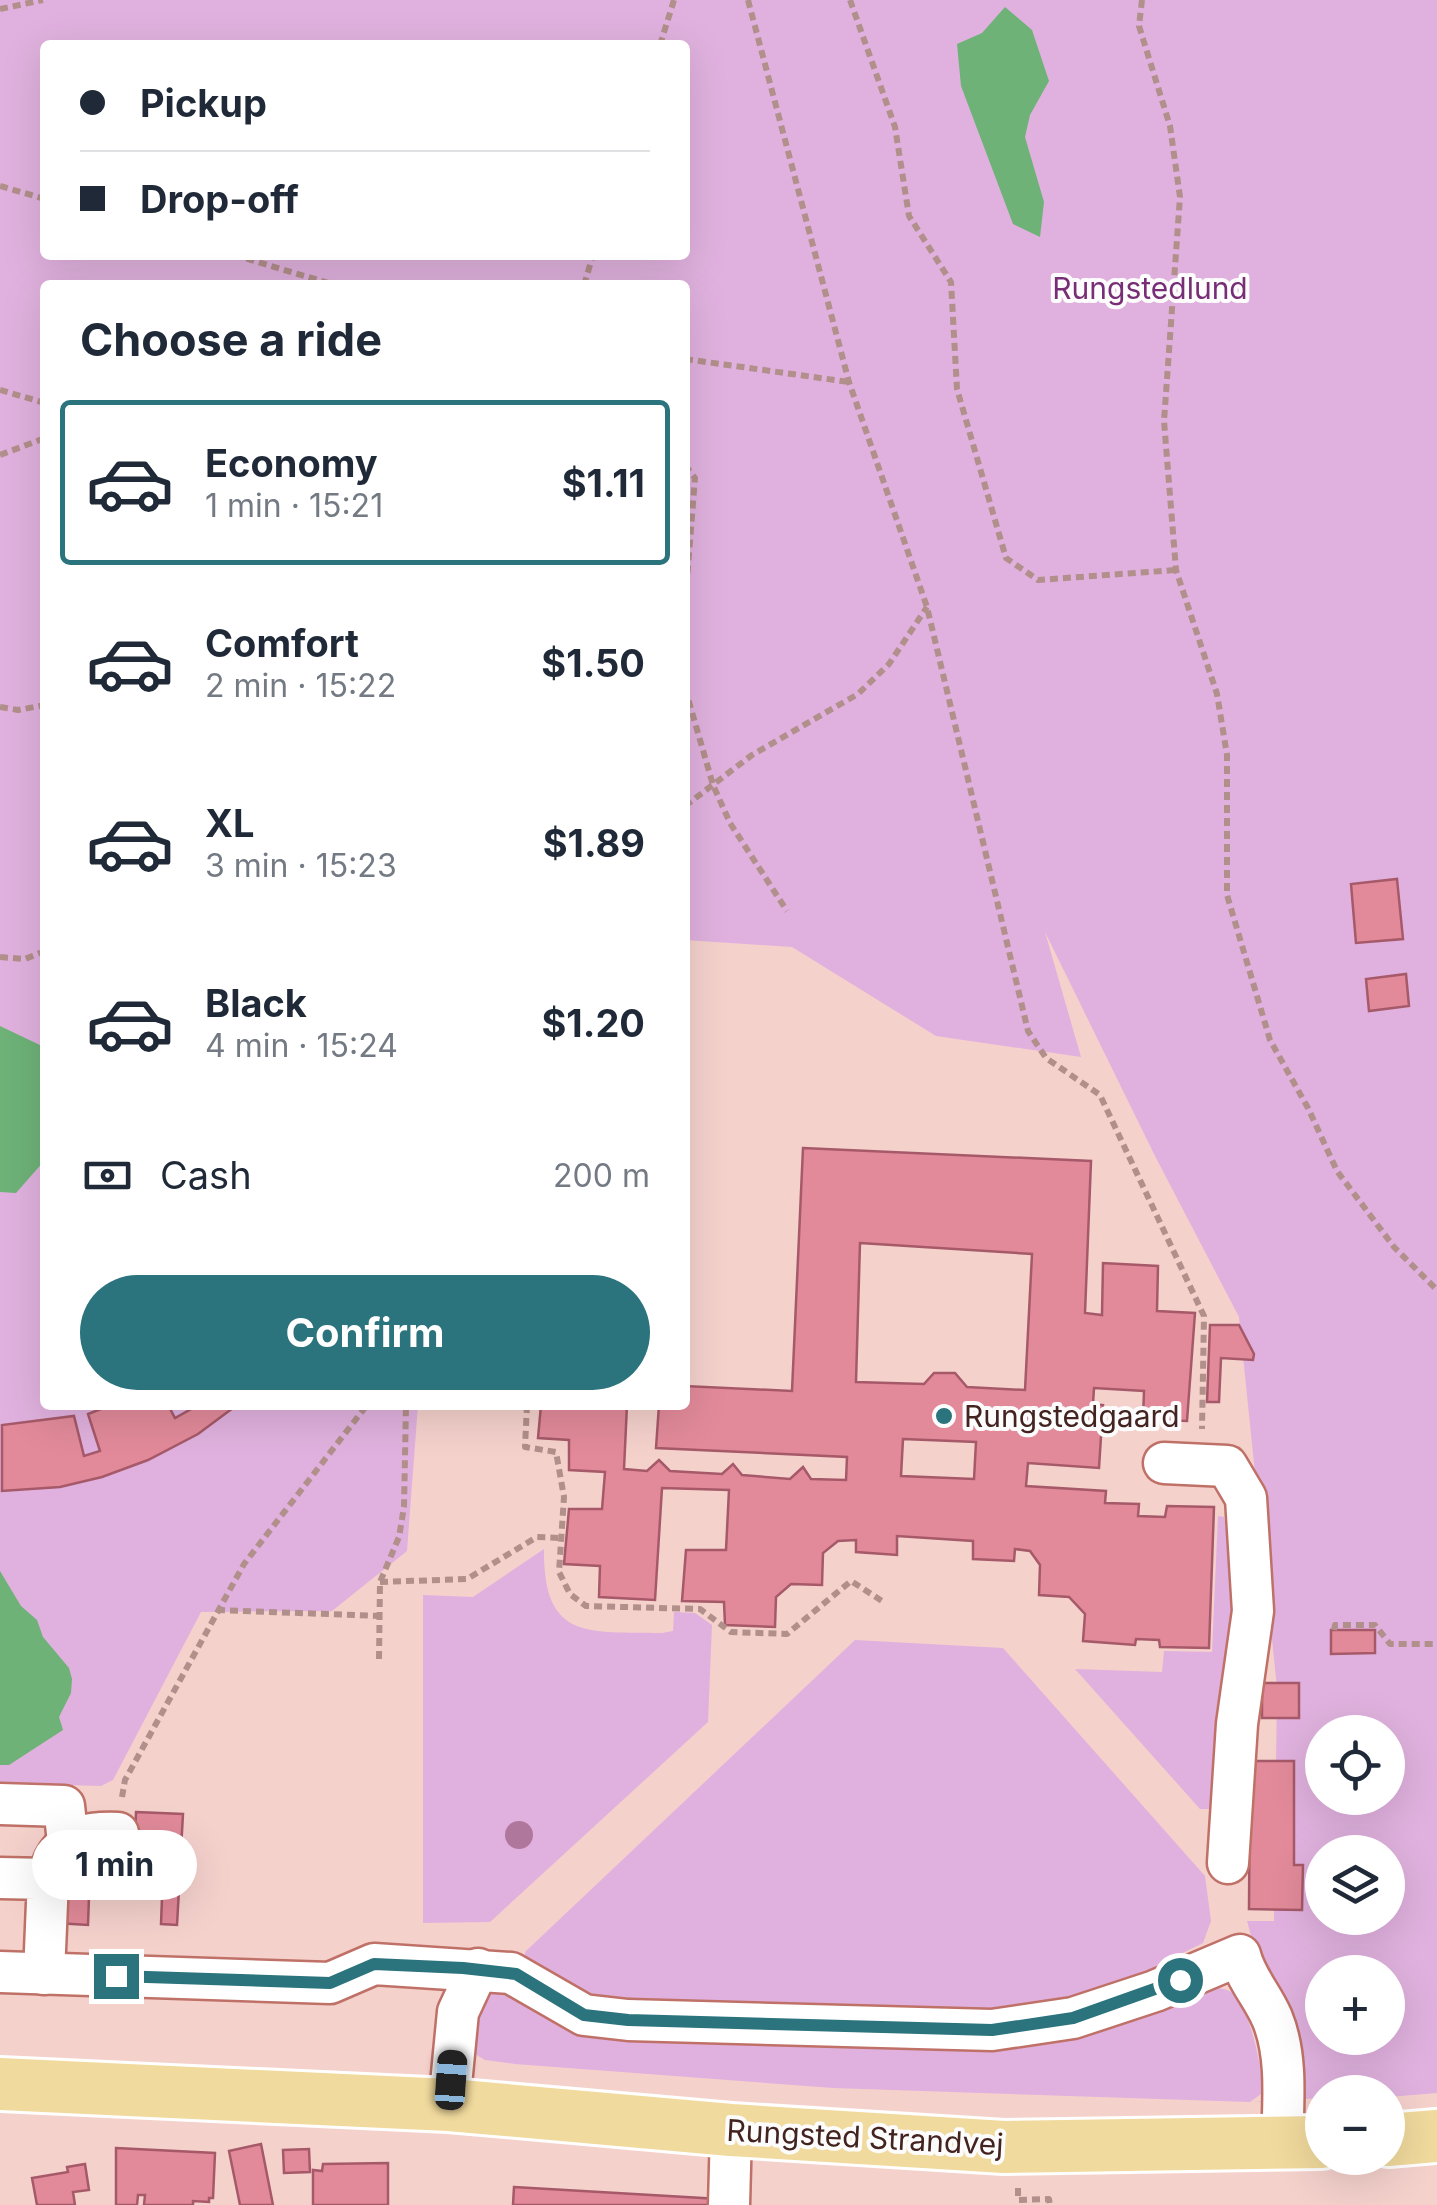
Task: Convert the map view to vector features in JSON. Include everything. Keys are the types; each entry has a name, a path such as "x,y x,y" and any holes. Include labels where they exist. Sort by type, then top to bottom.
{"main road":[{"name":"Rungsted Strandvej","path":"0,2084 449,2105 731,2130 1004,2147 1302,2143"},
{"path":"1405,2139 1437,2136"}],"lane":[{"path":"1183,1464 1227,1466 1246,1498 1253,1611 1236,1724 1228,1863"},
{"path":"0,1804 64,1806 68,1842"},
{"path":"44,1974 48,1879 61,1847 79,1835 118,1833"},
{"path":"0,1878 48,1879"},
{"name":"Rungsted Strandvej","path":"478,1969 516,1974 584,2015 628,2020 992,2030 1073,2018 1156,1991 1240,1954 1245,1974 1279,2036 1283,2082 1302,2143"},
{"path":"0,1972 330,1983 374,1964 478,1969 458,2012 449,2105"},
{"path":"728,2205 731,2130"}],"path":[{"path":"0,9 42,0"},
{"path":"662,40 674,0"},
{"path":"748,0 849,382 927,606 1028,1031 1046,1058 1100,1095 1204,1316 1183,1464"},
{"path":"850,0 895,127 908,216 951,282 957,389 1006,558 1038,580 1176,570"},
{"path":"1142,0 1139,26 1170,126 1180,198 1164,421 1176,570 1217,694 1227,754 1227,895 1270,1040 1337,1171 1394,1247 1437,1290"},
{"path":"0,186 40,198"},
{"path":"251,260 319,280"},
{"path":"690,360 849,382"},
{"path":"0,390 40,402"},
{"path":"0,455 40,440"},
{"path":"690,472 695,478 690,542"},
{"path":"690,802 752,755 858,694 889,664 927,606"},
{"path":"690,705 713,785 730,823 787,910"},
{"path":"0,707 18,710 40,706"},
{"path":"0,957 25,960 40,953"},
{"path":"118,1833 126,1780 217,1610 244,1564 362,1410"},
{"path":"379,1659 380,1582 398,1536 404,1507 406,1410"},
{"path":"527,1410 524,1447 556,1452 564,1497 558,1572 570,1594 586,1606 700,1609 731,1632 787,1634 852,1580 882,1601"},
{"path":"380,1582 467,1579 537,1538 561,1538"},
{"path":"217,1610 380,1616"},
{"path":"1334,1630 1335,1625 1375,1624 1390,1644 1437,1644"}],"green space":[{"name":"Rungstedlund","path":"0,0 1437,0 1437,2093 1405,2096 1405,2075 1305,2075 1305,2099 1253,2102 1270,2100 1258,1961 1247,1921 1274,1921 1277,1688 1239,1317 1045,932 1081,1057 936,1036 792,947 690,940 690,280 40,280 40,1410 418,1410 407,1551 332,1611 201,1612 113,1780 101,1786 0,1783"},
{"path":"1218,1516 1224,1517 1235,1581 1233,1658 1214,1809 1200,1809 1075,1669 1162,1672 1164,1651 1212,1652"},
{"path":"544,1549 552,1601 562,1616 575,1625 613,1632 662,1633 673,1631 674,1612 695,1613 712,1625 708,1722 490,1922 423,1923 423,1595 473,1597"},
{"path":"855,1640 1003,1648 1205,1876 1211,1921 1203,1943 1118,1985 976,2017 588,2000 523,1959 526,1951"},
{"path":"1200,1987 1230,1991 1242,2005 1256,2045 1262,2086 1261,2094 1250,2102 833,2088 515,2064 485,2060 473,2053 466,2031 488,1989 923,2044"}],"shaded area":[{"path":"1005,7 1032,30 1049,81 1030,115 1025,137 1044,202 1040,237 1013,224 961,86 957,44 982,33"},
{"path":"0,1026 40,1045 40,1166 16,1193 0,1192"},
{"path":"0,1571 21,1606 37,1620 43,1637 69,1668 72,1679 71,1693 59,1717 63,1730 9,1765 0,1765"}],"building":[{"path":"1397,879 1403,939 1356,943 1351,884"},
{"path":"1406,974 1409,1006 1369,1011 1366,979"},
{"path":"803,1148 1091,1161 1085,1313 1102,1315 1103,1263 1158,1266 1157,1311 1195,1313 1187,1421 1143,1419 1144,1391 1094,1388 1093,1404 1103,1405 1099,1468 1028,1463 1026,1486 1106,1491 1105,1503 1139,1504 1138,1516 1165,1517 1167,1506 1214,1507 1209,1648 1160,1647 1159,1640 1136,1639 1135,1645 1083,1641 1085,1614 1069,1597 1039,1595 1040,1565 1030,1551 1015,1549 1014,1561 973,1559 973,1541 897,1536 897,1555 856,1552 856,1540 838,1541 823,1553 822,1585 791,1584 776,1597 775,1627 725,1625 724,1602 682,1601 686,1550 726,1550 729,1490 662,1488 655,1600 599,1597 600,1566 564,1564 569,1509 602,1509 605,1472 569,1470 569,1440 538,1438 541,1410 627,1410 624,1469 647,1471 659,1460 670,1471 722,1474 733,1464 742,1475 790,1479 803,1467 811,1479 846,1480 847,1457 656,1448 659,1410 690,1410 690,1386 792,1391","holes":["860,1243 1032,1254 1025,1390 967,1387 955,1373 934,1373 924,1384 856,1382","903,1439 976,1442 974,1479 901,1476"]},
{"path":"1210,1325 1239,1325 1254,1354 1253,1360 1221,1358 1219,1402 1207,1402"},
{"path":"98,1410 171,1410 175,1418 189,1410 230,1410 198,1434 148,1460 102,1477 60,1487 2,1491 2,1425 74,1416 84,1456 100,1451 88,1414"},
{"path":"1331,1630 1375,1630 1375,1653 1331,1654"},
{"path":"1262,1683 1299,1683 1299,1718 1262,1718"},
{"path":"1250,1761 1294,1761 1294,1865 1303,1865 1302,1910 1249,1909"},
{"path":"136,1812 183,1814 180,1867 134,1866"},
{"path":"58,1869 90,1870 88,1925 56,1923"},
{"path":"163,1871 180,1872 177,1925 161,1924"},
{"path":"261,2144 273,2205 240,2205 229,2151"},
{"path":"116,2148 215,2153 213,2198 209,2202 193,2201 193,2205 144,2205 145,2195 138,2195 137,2205 116,2205"},
{"path":"309,2149 310,2172 284,2173 283,2150"},
{"path":"388,2163 388,2205 313,2205 313,2170 322,2171 323,2164"},
{"path":"85,2164 89,2190 73,2192 75,2205 37,2205 32,2178 68,2172 67,2167"},
{"path":"514,2187 719,2199 719,2205 513,2205"}],"place":[{"name":"Rungstedgaard","path":"944,1416"}],"route":[{"path":"116,1976 330,1983 374,1964 463,1968 516,1974 584,2015 628,2020 992,2030 1073,2018 1180,1980"}]}
